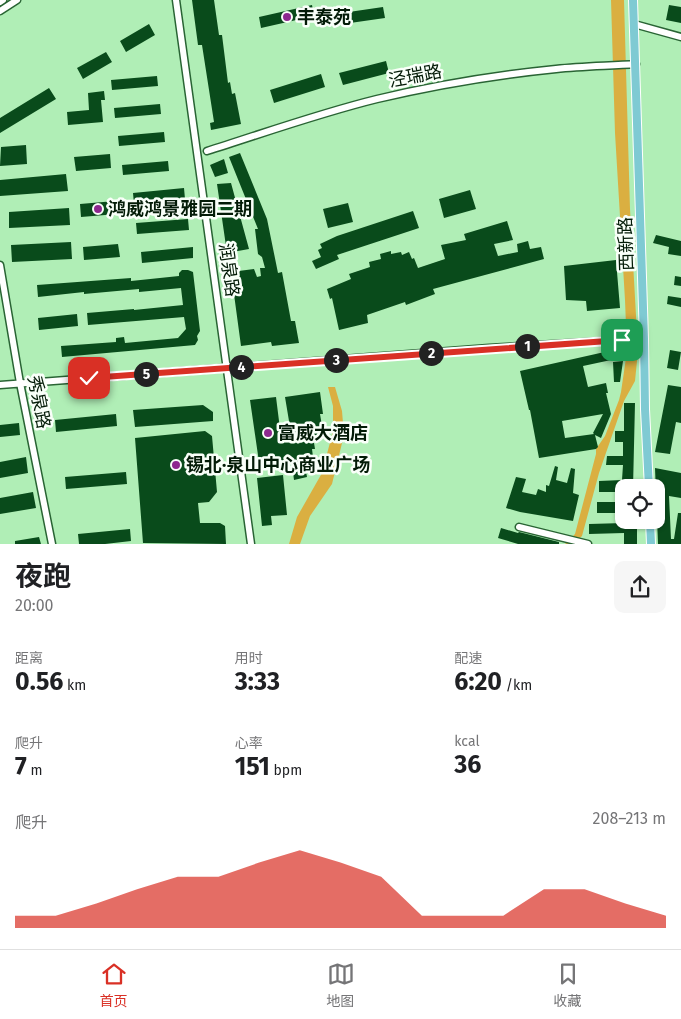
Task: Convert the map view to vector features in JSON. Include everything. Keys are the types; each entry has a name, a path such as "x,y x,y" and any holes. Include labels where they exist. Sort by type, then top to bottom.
{"main road":[{"name":"西新路","path":"633,0 632,65 649,479"},
{"path":"651,529 652,544"}],"street":[{"path":"0,11 17,0"},
{"name":"润泉路","path":"176,0 251,544"},
{"path":"634,24 681,37"},
{"name":"泾瑞路","path":"207,151 336,110 420,90 493,76 559,68 632,65"},
{"name":"秀泉路","path":"0,265 20,383 52,544"},
{"path":"0,385 642,339"},
{"path":"519,527 585,543"}],"shaded area":[{"path":"611,0 624,0 630,209 638,351 635,381 624,401 599,473 582,536 573,544 565,544 575,534 596,449 605,436 619,400 627,351 615,133"},
{"path":"328,387 335,387 342,411 344,435 332,484 310,516 300,544 289,544 297,517 322,473 333,431 333,406"}],"building":[{"path":"192,0 214,0 219,35 222,35 228,83 230,82 232,94 235,93 241,124 211,130 210,123 214,122 202,45 198,45"},
{"name":"丰泰苑","path":"312,5 314,16 261,28 259,17"},
{"path":"669,5 681,7 681,23 666,20"},
{"path":"383,7 385,18 343,24 342,13"},
{"path":"149,24 155,35 126,52 120,41"},
{"path":"106,52 112,62 83,79 77,68"},
{"path":"386,61 389,73 343,85 339,73"},
{"path":"321,74 325,87 274,103 270,90"},
{"path":"157,76 158,86 112,90 111,80"},
{"path":"49,88 56,99 0,133 0,118"},
{"path":"104,91 105,100 101,100 103,122 68,125 67,112 89,110 88,93"},
{"path":"160,104 161,114 115,118 114,108"},
{"path":"164,132 165,142 119,146 118,136"},
{"path":"26,145 27,164 0,166 1,147"},
{"path":"240,153 267,219 278,273 282,272 291,321 295,321 299,343 272,346 271,342 241,346 231,272 254,269 257,277 261,276 260,268 265,268 262,257 258,254 255,229 258,229 229,157"},
{"path":"110,154 111,168 76,171 74,157"},
{"path":"224,159 228,173 215,177 210,165"},
{"path":"168,161 169,171 123,175 122,165"},
{"path":"66,174 68,191 0,196 0,180"},
{"path":"231,183 249,249 227,253 217,184"},
{"path":"184,188 185,199 134,204 133,193"},
{"path":"470,190 476,209 444,218 439,199"},
{"name":"鸿威鸿景雅园二期","path":"115,201 117,214 81,217 80,204"},
{"path":"348,203 353,222 328,228 323,209"},
{"path":"69,208 70,225 9,228 9,212"},
{"path":"413,211 419,228 337,255 339,259 316,269 312,261 321,257 318,250 322,248 320,244 337,236"},
{"path":"188,219 189,230 137,234 136,223"},
{"path":"507,221 513,240 494,244 498,256 518,252 517,244 528,241 530,249 541,247 544,259 433,289 435,294 406,305 405,302 367,315 368,323 339,330 332,298 330,299 327,289 351,279 349,274 370,267 369,262 381,259 380,254 391,251 391,254 401,252 402,255 409,252 418,268 445,259 441,245 466,240 464,234"},
{"path":"656,235 681,241 681,256 668,254 669,247 653,243"},
{"path":"71,242 72,259 12,262 11,245"},
{"path":"118,244 120,257 84,260 83,247"},
{"path":"193,247 193,258 142,263 141,252"},
{"path":"616,260 620,308 587,311 586,301 566,300 564,266"},
{"path":"182,270 193,272 200,331 195,345 62,357 61,346 116,342 116,338 124,337 125,343 178,338 186,329 184,317 88,325 87,313 183,305 181,288 139,292 139,289 84,294 84,292 38,297 37,285 131,278 131,281 179,276"},
{"path":"675,276 681,277 681,286 674,285"},
{"path":"668,296 681,298 681,307 667,304"},
{"path":"77,314 78,326 39,330 38,318"},
{"path":"670,350 681,352 678,370 667,368"},
{"path":"609,351 611,360 583,366 588,387 606,383 608,393 606,393 611,414 601,438 595,435 598,447 596,449 539,458 520,371","holes":["603,414 593,433 565,438 562,421"]},
{"path":"623,361 620,382 614,382 613,362"},
{"path":"668,385 681,387 681,423 676,422 670,454 655,452"},
{"path":"320,392 323,414 320,414 322,426 317,436 313,437 315,449 312,449 313,457 309,457 309,465 305,466 307,477 294,480 292,464 260,469 250,400 276,397 280,429 290,427 285,397"},
{"path":"624,403 635,403 633,479 622,479 623,465 606,465 607,456 623,456 623,442 615,442 615,431 624,431"},
{"path":"203,405 213,412 213,421 135,427 133,410"},
{"path":"116,414 117,426 56,432 55,420"},
{"path":"19,423 20,435 0,437 0,425"},
{"name":"锡北·泉山中心商业广场","path":"205,431 212,436 217,492 209,502 198,503 200,523 220,523 225,526 226,544 143,543 135,438"},
{"path":"26,457 28,473 0,478 0,462"},
{"path":"555,466 558,467 556,480 567,483 571,468 575,469 573,493 579,495 573,521 506,508 516,477 526,479 522,492 536,495 538,489 546,492 546,485 549,486"},
{"path":"655,468 681,473 681,498 669,496 671,539 674,539 678,513 681,513 681,544 658,544 657,529 665,529 665,479 655,479"},
{"path":"126,472 127,484 66,489 65,477"},
{"path":"283,475 287,515 271,516 272,525 262,526 257,478"},
{"path":"615,480 615,492 599,492 599,481"},
{"path":"33,492 36,508 0,514 0,498"},
{"path":"597,502 615,502 615,513 597,513"},
{"path":"615,523 615,529 637,529 637,544 624,544 624,533 589,534 589,524"},
{"path":"501,528 559,542 559,544 518,544 498,538"},
{"path":"130,529 131,541 79,544 78,534"},
{"path":"39,537 41,544 15,544 15,541"}],"place":[{"name":"丰泰苑","path":"287,17"},
{"name":"鸿威鸿景雅园二期","path":"98,209"},
{"name":"富威大酒店","path":"268,433"},
{"name":"锡北·泉山中心商业广场","path":"176,465"}],"route":[{"path":"89,378 622,340"}]}
